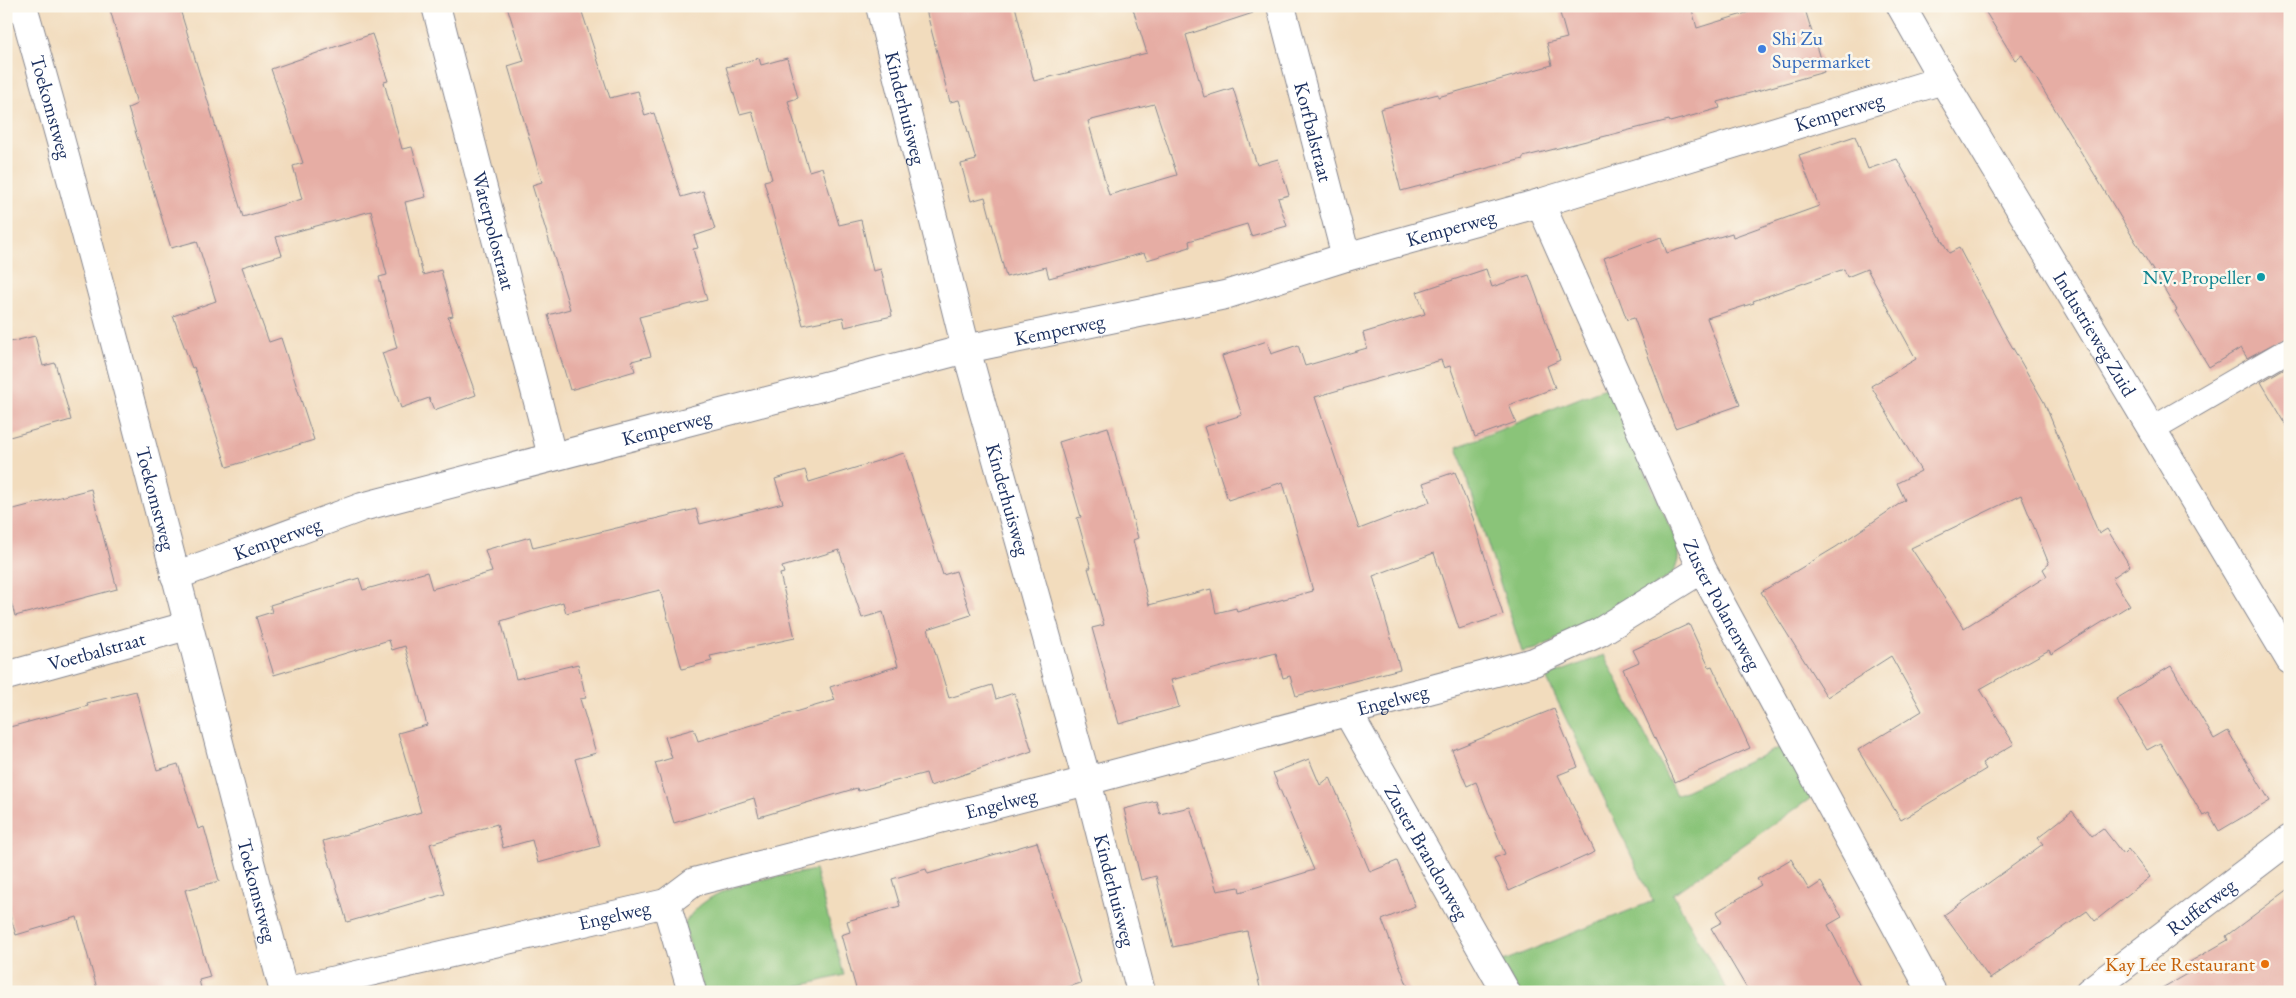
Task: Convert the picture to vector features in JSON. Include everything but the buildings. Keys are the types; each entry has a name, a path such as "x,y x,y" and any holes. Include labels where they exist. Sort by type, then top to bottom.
{"street":[{"name":"Toekomstweg","path":"24,6 84,220 187,626 284,992"},
{"name":"Waterpolostraat","path":"436,6 552,456"},
{"name":"Kinderhuisweg","path":"880,6 966,349 1087,781 1141,992"},
{"name":"Korfbalstraat","path":"1281,6 1346,257"},
{"name":"Industrieweg Zuid","path":"1901,6 1943,80 2290,660"},
{"name":"Kemperweg","path":"175,576 362,507 966,349 1226,295 1346,257 1540,203 1943,80"},
{"name":"Zuster Polanenweg","path":"1540,203 1702,569 1932,992"},
{"name":"Engelweg","path":"284,992 666,903 694,882 1348,713 1534,662 1600,632 1702,569"},
{"name":"Voetbalstraat","path":"6,676 187,626"},
{"name":"Zuster Brandonweg","path":"1348,713 1506,992"},
{"name":"Rufferweg","path":"2088,992 2290,839"},
{"path":"666,903 692,992"}],"lane":[{"path":"2152,429 2290,349"}],"green space":[{"path":"1607,387 1678,545 1678,560 1674,573 1619,609 1536,649 1522,652 1457,447"},
{"path":"1604,655 1676,795 1787,744 1814,796 1673,894 1728,992 1518,992 1501,962 1653,901 1546,677"},
{"path":"815,870 844,975 776,992 704,992 684,925 695,910 709,899 742,884"}],"place":[{"name":"Shi Zu Supermarket","path":"1762,49"},
{"name":"N.V. Propeller","path":"2261,277"},
{"name":"Kay Lee Restaurant","path":"2265,964"}]}
